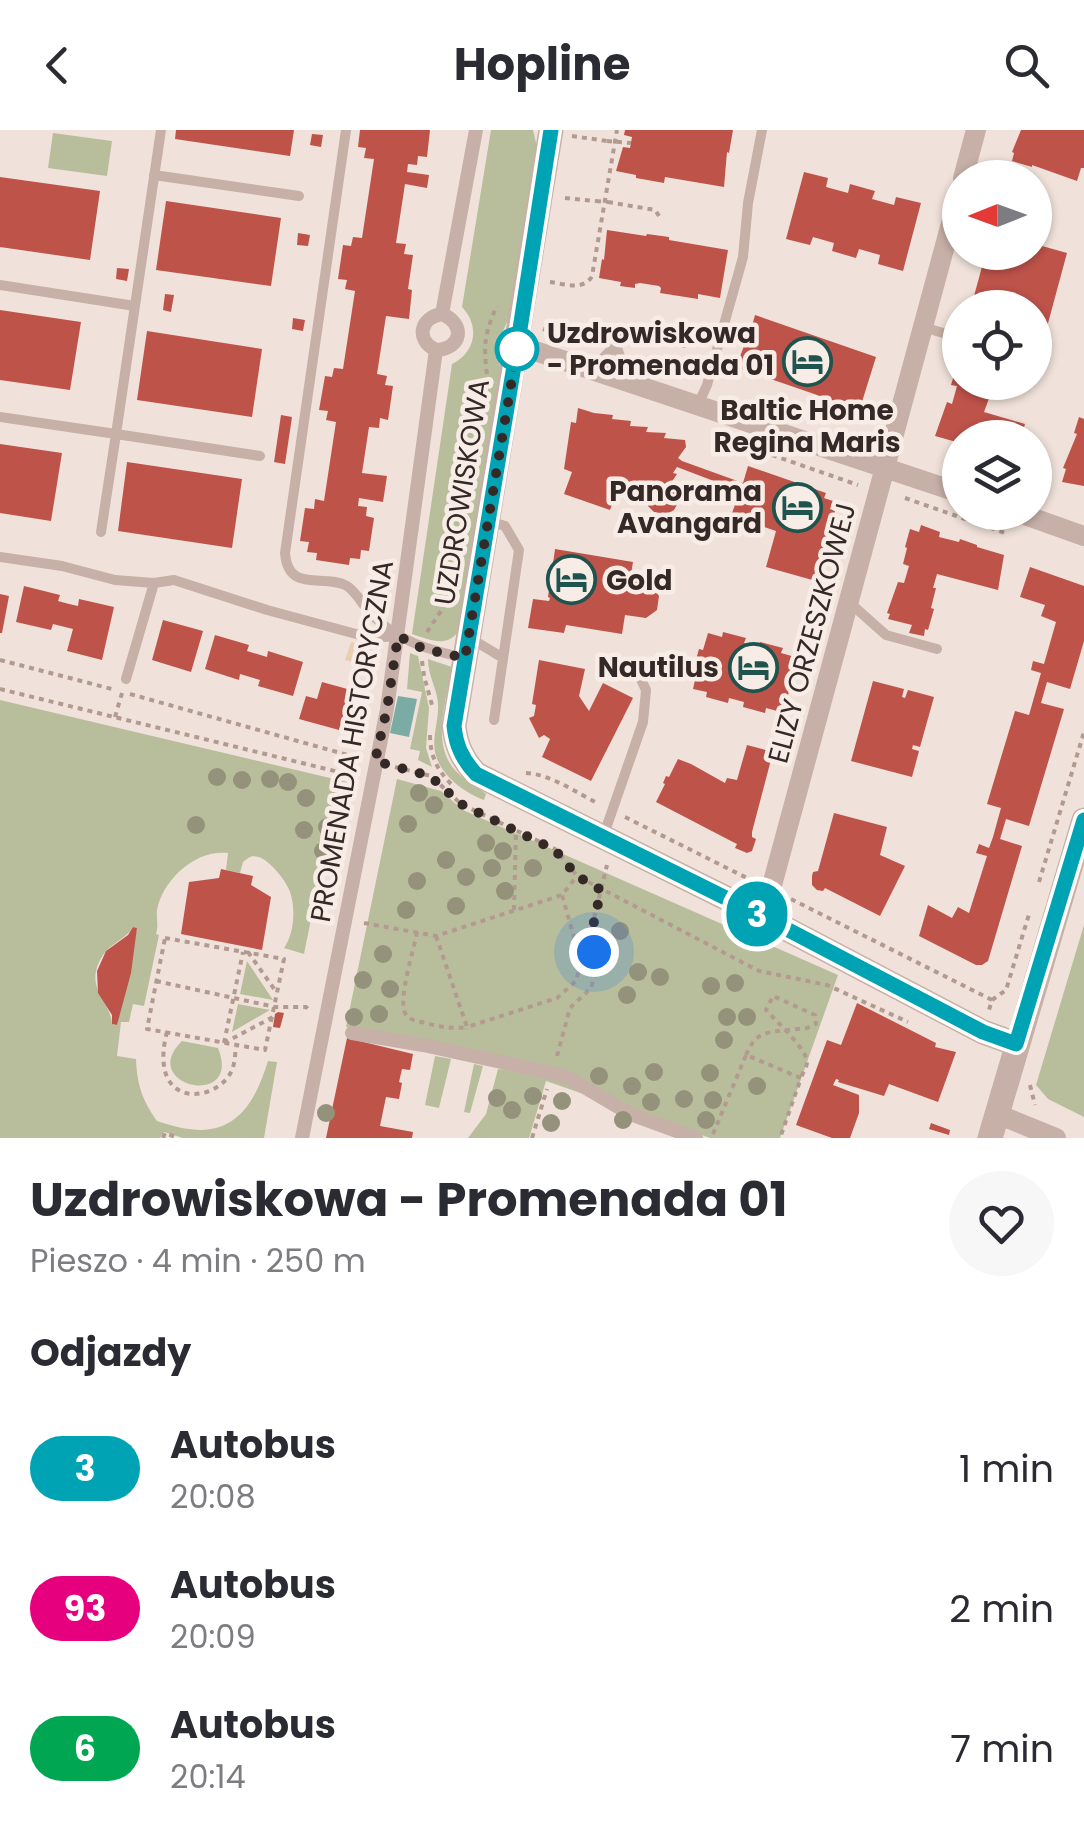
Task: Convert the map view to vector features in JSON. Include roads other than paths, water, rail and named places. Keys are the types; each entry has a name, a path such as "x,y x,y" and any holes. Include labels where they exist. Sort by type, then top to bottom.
{"street":[{"name":"PROMENADA HISTORYCZNA","path":"442,314 476,130"},
{"path":"968,160 976,130"},
{"name":"UZDROWISKOWA","path":"553,133 454,726 456,744 476,774 603,838"},
{"name":"ELIZY ORZESZKOWEJ","path":"758,914 772,889 942,258"},
{"name":"PROMENADA HISTORYCZNA","path":"442,314 453,319 458,336 448,349 436,350 423,338 423,326 430,317 442,314"},
{"path":"517,348 585,367 942,487"},
{"name":"PROMENADA HISTORYCZNA","path":"302,1138 387,709 436,350"},
{"path":"1052,525 1084,536"},
{"path":"1056,1138 994,1126 1084,820"},
{"path":"603,838 983,1032 1016,1044"},
{"path":"352,1033 569,1078 630,1114 696,1138"}],"lane":[{"path":"100,532 161,130"},
{"path":"346,130 286,564 299,578 346,586 374,617 398,636 424,649 467,648 503,658"},
{"path":"698,405 743,257 751,151 762,130"},
{"path":"154,175 299,196"},
{"path":"0,285 135,306"},
{"path":"923,327 942,333"},
{"path":"585,367 600,361 616,345 620,328"},
{"path":"616,345 629,382"},
{"path":"0,416 260,456"},
{"path":"488,520 505,526 519,550 494,720"},
{"path":"0,556 116,580 174,580 371,638 398,636"},
{"path":"126,678 154,583"},
{"path":"849,602 886,635 937,649"},
{"path":"603,838 643,722 646,690 638,673"}],"water":[{"path":"398,696 417,699 409,737 390,733"}],"place":[{"name":"Uzdrowiskowa - Promenada 01","path":"517,349"},
{"name":"Baltic Home Regina Maris","path":"807,362"},
{"name":"Panorama Avangard","path":"797,507"},
{"name":"Gold","path":"571,580"},
{"name":"Nautilus","path":"754,667"}]}
